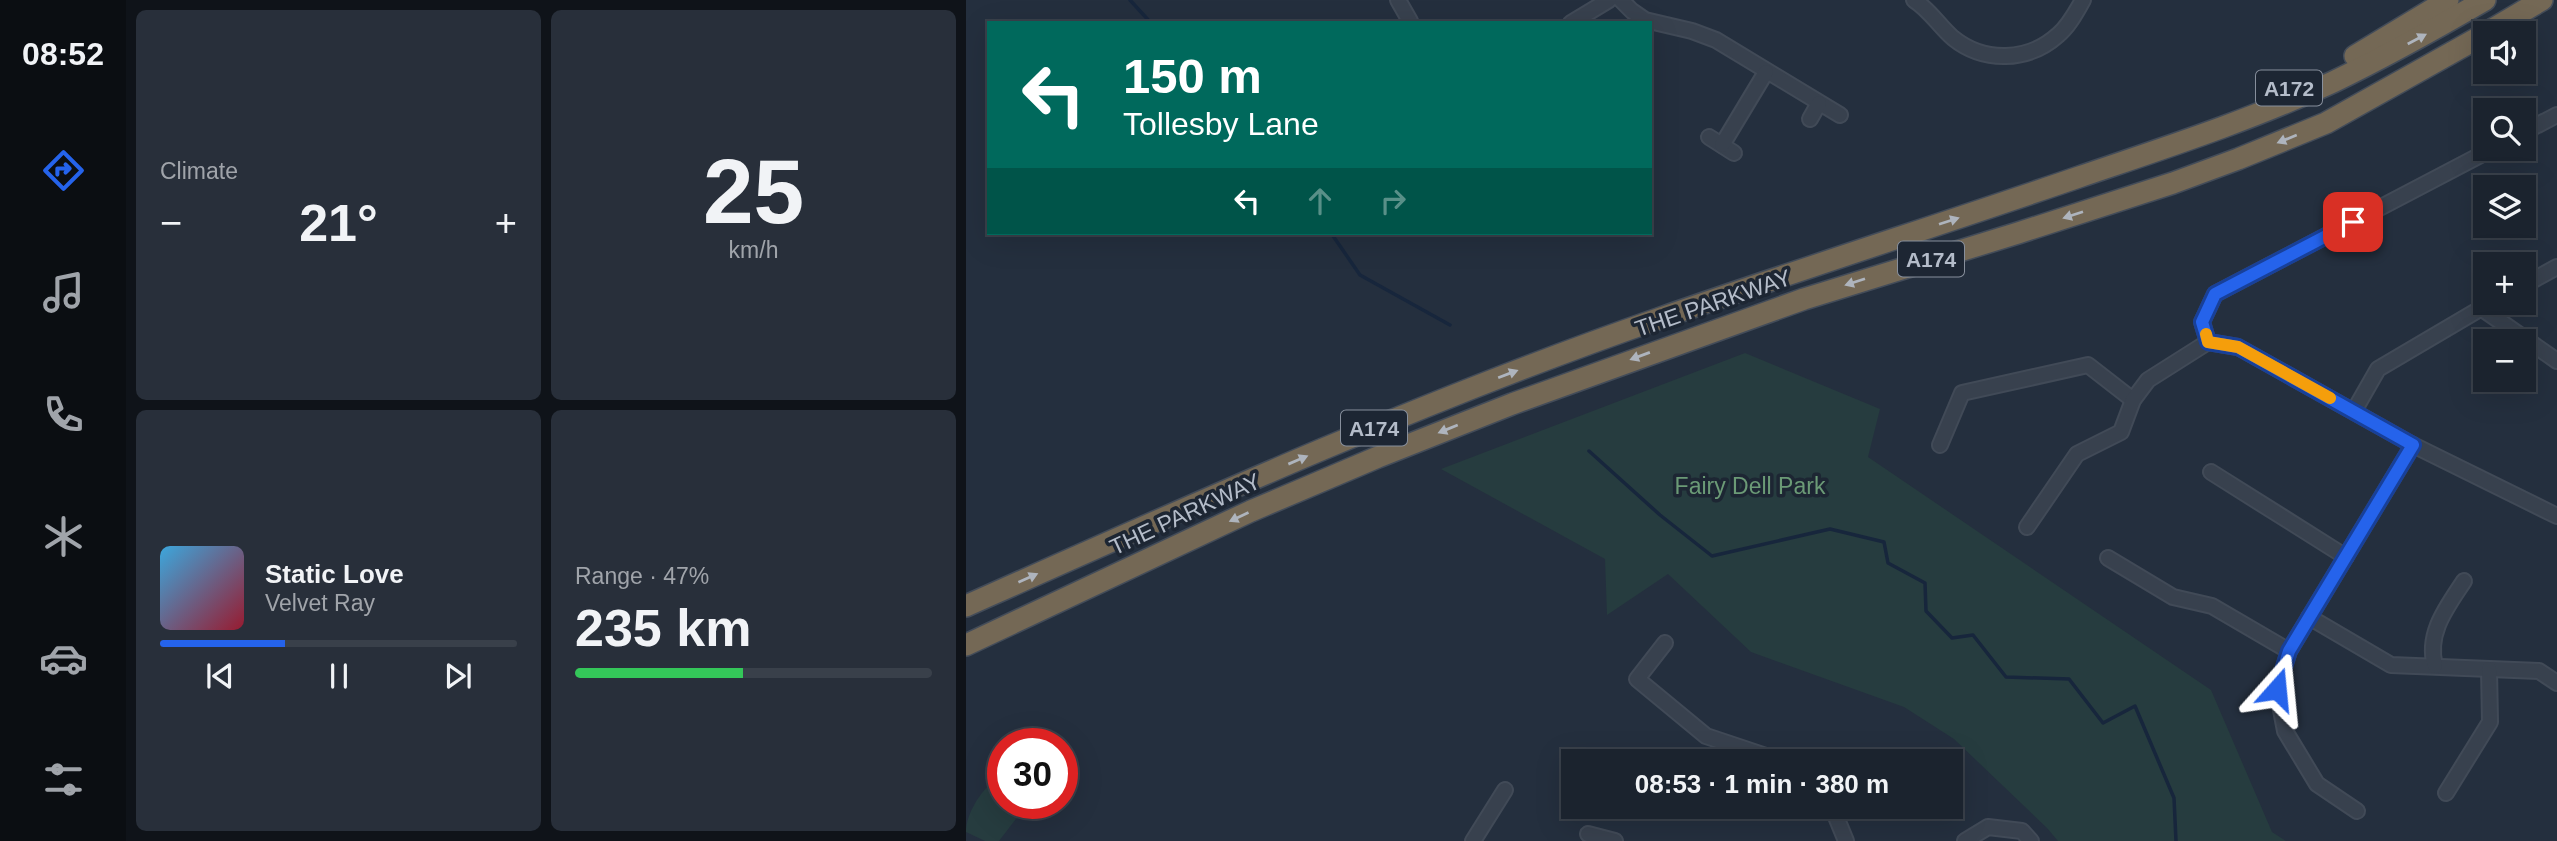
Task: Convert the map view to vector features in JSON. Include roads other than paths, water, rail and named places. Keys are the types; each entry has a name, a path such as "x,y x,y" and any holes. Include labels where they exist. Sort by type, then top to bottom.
{"highway":[{"name":"A172","path":"2174,144 2346,61 2448,0"},
{"name":"THE PARKWAY","path":"966,606 1208,498 1525,368 1743,289 2174,144 2283,104 2334,82 2485,0"},
{"name":"THE PARKWAY","path":"2507,21 2542,0"},
{"path":"2534,21 2557,8"},
{"name":"THE PARKWAY","path":"966,645 1251,511 1512,404 1804,299 2173,183 2251,154 2349,111 2473,41"},
{"name":"A174","path":"2349,111 2428,80 2473,56"}],"street":[{"path":"1398,0 1410,21"},
{"path":"1574,21 1609,0"},
{"path":"1621,0 1632,11 1649,21"},
{"path":"1914,0 1924,6 1952,37 1982,53 1997,57 2021,55 2057,37 2083,0"},
{"path":"1652,22 1716,40 1840,115"},
{"path":"1709,137 1728,149 1766,72"},
{"path":"1810,119 1819,103"},
{"path":"2536,126 2557,115"},
{"path":"2208,342 2202,322 2215,294 2473,159"},
{"path":"2536,278 2557,267"},
{"path":"2354,411 2378,369 2473,313"},
{"path":"2499,315 2557,361"},
{"path":"2027,527 2077,454 2120,432 2133,400 2148,380 2208,342 2238,347 2413,445 2557,516"},
{"path":"1940,445 1962,393 2088,365 2133,400"},
{"path":"2357,811 2317,784 2285,731 2277,689 2289,651 2413,445"},
{"path":"2211,472 2346,557"},
{"path":"2108,558 2174,597 2212,606 2289,651"},
{"path":"2435,666 2433,656 2436,626 2465,581"},
{"path":"2309,617 2390,665 2539,671 2557,683"},
{"path":"1665,643 1637,679 1706,736 1745,749"},
{"path":"2446,793 2490,722 2489,669"},
{"path":"1473,841 1505,790"},
{"path":"1837,819 1846,841"},
{"path":"1965,841 1988,827 2026,836"},
{"path":"1588,834 1615,841"}],"waterway":[{"path":"1130,0 1149,21"},
{"path":"1332,235 1360,275 1450,325"},
{"path":"1589,451 1660,515 1712,556 1830,529 1884,542 1888,563 1925,583 1926,611 1952,638 1973,635 2006,677 2069,679 2103,723 2135,706 2174,798 2176,841"}],"park label":[{"name":"Fairy Dell Park","path":"1750,486"}]}
